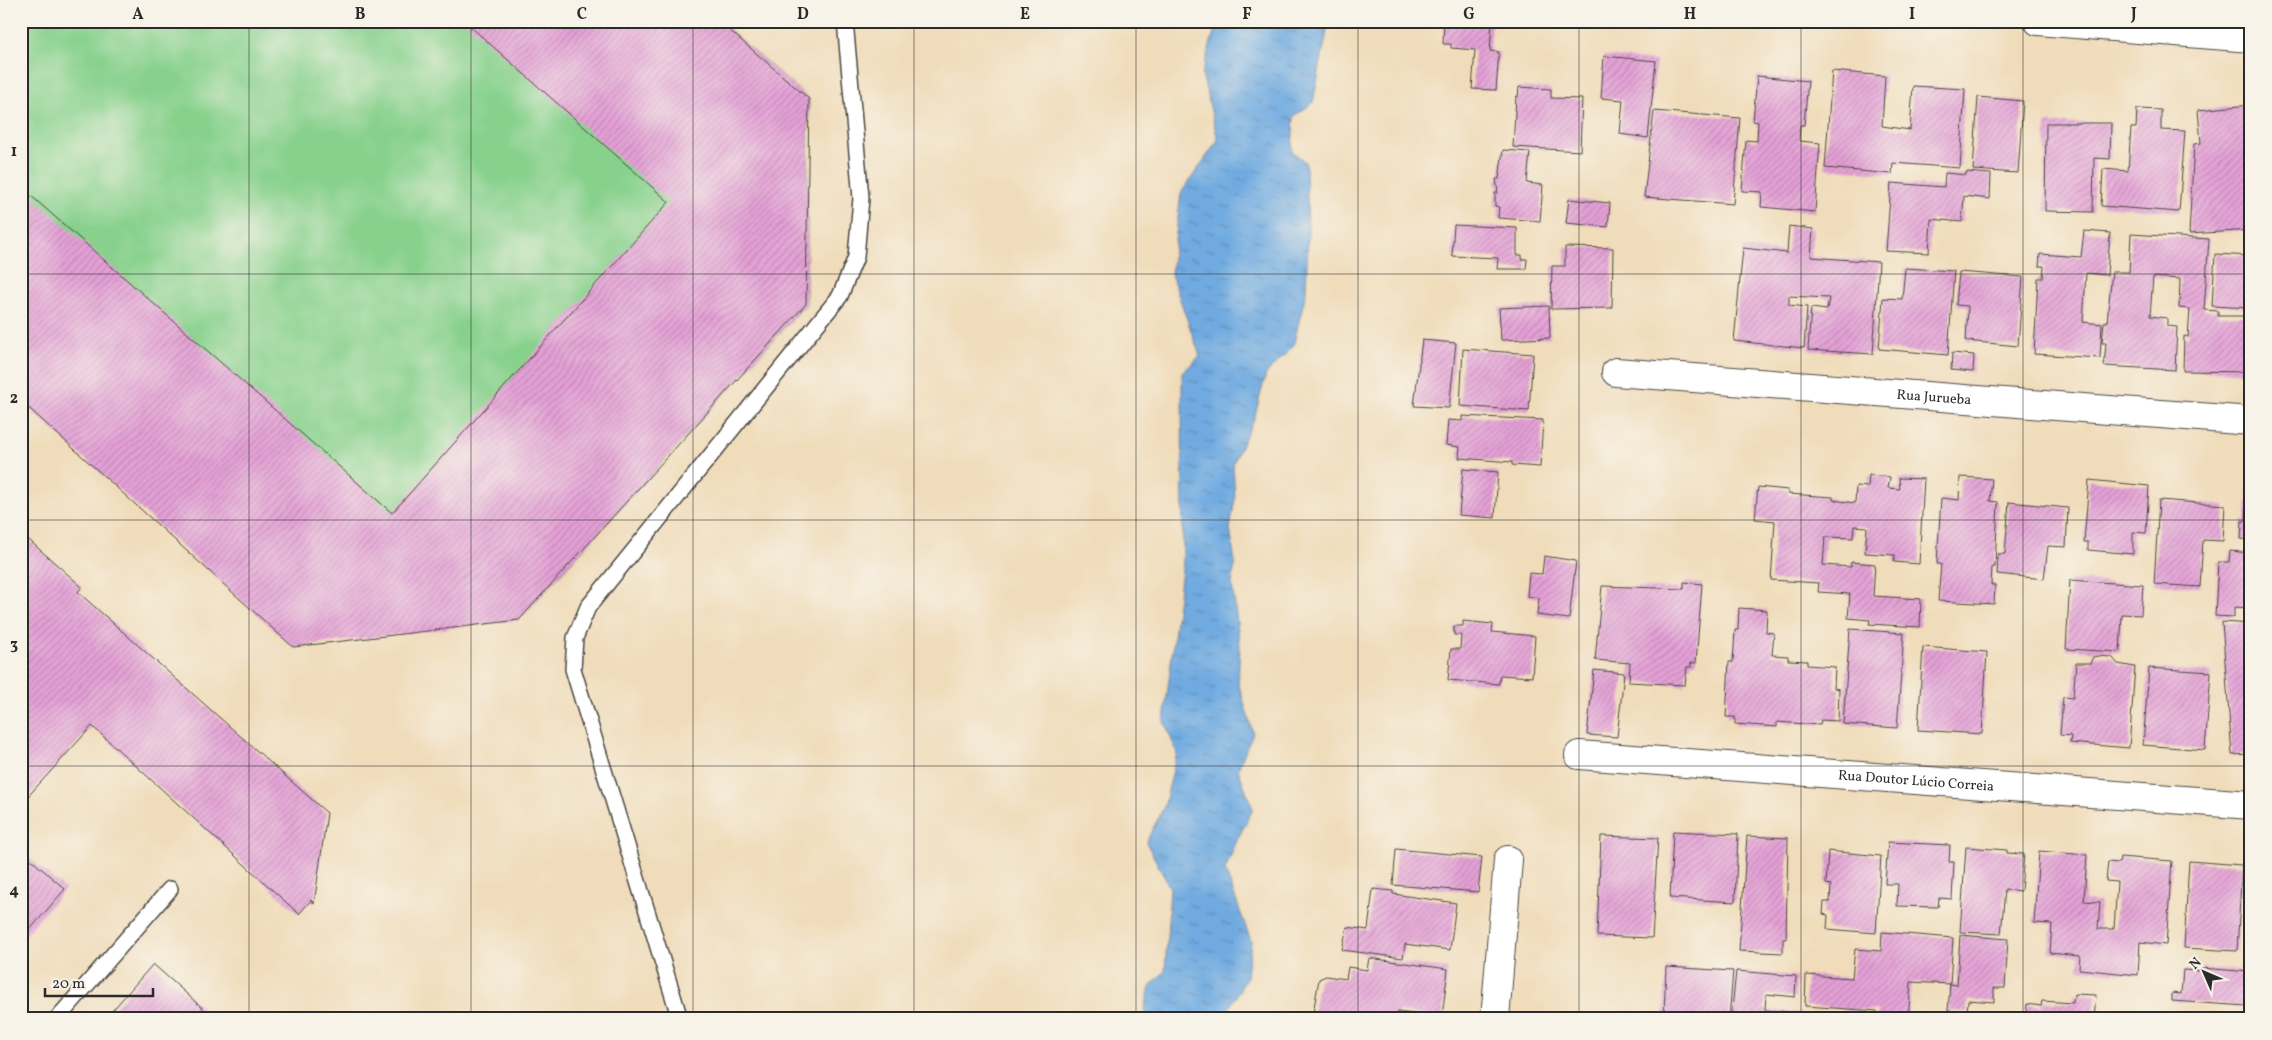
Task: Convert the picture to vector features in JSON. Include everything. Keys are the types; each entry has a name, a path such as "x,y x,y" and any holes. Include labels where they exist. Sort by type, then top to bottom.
{"street":[{"path":"2038,21 2251,38"},
{"name":"Rua Jurueba","path":"1616,372 2251,421"},
{"name":"Rua Doutor Lúcio Correia","path":"1579,755 2251,805"},
{"path":"1495,1019 1508,860"}],"lane":[{"path":"680,1019 572,669 575,638 588,607 840,296 856,257 861,198 845,21"},
{"path":"57,1019 170,889"}],"green space":[{"path":"21,21 719,21 809,99 806,304 519,620 21,401"}],"water":[{"path":"1217,21 1329,21 1313,103 1294,116 1292,151 1306,163 1308,232 1306,292 1293,347 1266,374 1254,419 1233,463 1235,499 1230,529 1235,562 1232,584 1240,646 1238,682 1253,733 1238,769 1253,809 1238,838 1225,870 1251,941 1247,977 1223,1019 1151,1019 1144,1012 1150,987 1165,971 1170,888 1146,842 1164,807 1177,753 1164,721 1183,561 1182,373 1200,356 1171,274 1181,193 1218,140 1202,74"}],"building":[{"path":"464,21 719,21 809,99 806,304 519,620 293,647 21,401 21,187 392,513 669,202"},
{"path":"1444,21 1492,21 1490,51 1499,52 1496,90 1472,89 1475,50 1451,48 1451,44 1443,44"},
{"path":"1604,56 1656,61 1648,138 1620,134 1623,100 1601,98"},
{"path":"1832,71 1885,76 1882,126 1910,130 1913,86 1965,89 1960,168 1893,163 1892,174 1825,168"},
{"path":"1757,76 1808,81 1804,125 1800,125 1799,141 1820,143 1815,212 1761,207 1762,192 1742,191 1746,140 1757,141 1758,122 1753,121"},
{"path":"1519,87 1551,89 1551,98 1582,99 1580,151 1513,147 1516,96 1518,97"},
{"path":"1978,97 2023,101 2018,173 1973,170"},
{"path":"2251,105 2251,230 2189,234 2194,144 2201,143 2198,110"},
{"path":"2137,109 2161,110 2161,130 2185,131 2179,212 2101,206 2103,169 2128,171 2131,128 2136,128"},
{"path":"1654,111 1740,118 1733,204 1644,197"},
{"path":"2046,123 2111,123 2110,159 2094,158 2093,212 2045,211"},
{"path":"1503,150 1530,152 1527,183 1543,185 1540,221 1498,218 1499,207 1495,206 1495,193 1498,193 1496,179 1499,179"},
{"path":"1966,172 1991,174 1990,199 1964,196 1962,222 1931,219 1929,253 1886,251 1891,183 1944,187 1945,173 1966,175"},
{"path":"1569,199 1610,203 1608,227 1566,223"},
{"path":"1454,225 1517,228 1517,255 1522,255 1522,259 1527,259 1526,269 1497,269 1498,258 1452,256"},
{"path":"1789,226 1813,229 1811,257 1879,262 1873,354 1808,350 1811,308 1827,310 1829,298 1789,296 1789,305 1807,307 1804,348 1734,341 1743,248 1787,253"},
{"path":"2084,231 2110,233 2107,275 2086,273 2083,322 2102,324 2100,358 2034,354 2038,278 2043,278 2044,266 2039,266 2040,254 2081,257"},
{"path":"2131,234 2209,239 2204,310 2218,311 2218,316 2251,316 2251,372 2183,371 2184,336 2188,337 2190,309 2179,308 2180,279 2153,277 2150,316 2167,318 2167,326 2177,327 2175,370 2104,366 2106,343 2102,343 2104,322 2107,322 2112,272 2129,272"},
{"path":"1565,247 1613,248 1612,308 1551,309 1552,266 1565,266"},
{"path":"2215,254 2251,256 2251,308 2212,306"},
{"path":"1905,268 1954,271 1948,355 1879,349 1883,298 1902,299"},
{"path":"1959,272 2023,277 2018,346 1966,341 1968,306 1956,305"},
{"path":"1549,306 1550,338 1501,340 1499,308"},
{"path":"1422,340 1456,343 1449,408 1414,406"},
{"path":"1463,349 1533,354 1529,411 1460,406"},
{"path":"1952,353 1974,355 1973,372 1951,370"},
{"path":"1462,416 1543,420 1540,467 1512,465 1512,462 1459,458 1460,447 1446,445 1448,420 1462,421"},
{"path":"1463,469 1498,472 1495,518 1459,515"},
{"path":"1869,475 1890,477 1888,488 1900,489 1899,478 1924,479 1919,564 1894,562 1895,555 1865,553 1867,527 1854,526 1853,538 1825,537 1823,565 1851,567 1851,562 1875,564 1873,596 1921,599 1920,627 1869,624 1870,620 1848,618 1850,594 1818,592 1819,583 1771,580 1775,521 1755,519 1758,487 1788,490 1788,494 1833,497 1833,500 1855,503 1856,486 1868,487"},
{"path":"1960,477 1992,479 1990,501 1998,502 1995,567 1992,567 1991,585 1995,585 1994,604 1938,601 1941,564 1937,564 1941,498 1959,500"},
{"path":"2089,480 2149,486 2146,533 2133,532 2133,554 2088,550 2088,542 2084,542"},
{"path":"2248,484 2251,485 2251,540 2241,539 2242,521 2246,521"},
{"path":"2159,500 2225,505 2223,541 2203,540 2200,587 2154,584"},
{"path":"2009,502 2068,508 2066,547 2048,546 2044,579 1997,574 1998,554 2005,554"},
{"path":"21,533 82,587 78,592 327,813 314,904 311,900 299,914 92,726 21,804"},
{"path":"2230,551 2251,553 2251,608 2234,607 2234,617 2215,616 2218,562 2229,562"},
{"path":"1544,556 1576,561 1569,619 1537,615 1539,598 1527,596 1529,573 1542,574"},
{"path":"2070,580 2143,585 2141,615 2122,614 2120,652 2066,649"},
{"path":"1684,582 1702,584 1696,663 1691,663 1691,667 1687,667 1685,685 1629,682 1630,663 1595,660 1602,586 1684,589"},
{"path":"1739,608 1767,610 1766,632 1774,633 1772,655 1788,656 1788,660 1807,661 1807,665 1835,667 1834,688 1839,689 1838,721 1821,720 1820,725 1777,722 1777,727 1735,724 1735,717 1726,717 1729,662 1733,662 1735,630 1738,630"},
{"path":"1463,621 1493,624 1492,632 1535,636 1532,677 1500,675 1499,684 1448,680 1451,649 1460,649 1461,635 1454,635 1454,626 1463,626"},
{"path":"2222,622 2251,624 2251,754 2232,755"},
{"path":"1850,629 1904,633 1897,728 1843,724"},
{"path":"1923,647 1987,652 1982,734 1918,730"},
{"path":"2093,657 2112,657 2118,664 2135,667 2129,748 2070,743 2071,736 2060,735 2063,697 2073,698 2076,663 2090,663"},
{"path":"2149,668 2211,672 2205,750 2143,745"},
{"path":"1594,670 1624,673 1617,737 1587,735"},
{"path":"1673,831 1738,834 1735,902 1670,898"},
{"path":"1601,836 1658,838 1652,938 1597,936"},
{"path":"1747,836 1788,838 1786,939 1783,939 1783,953 1739,951"},
{"path":"1888,842 1950,845 1949,862 1954,862 1952,899 1939,898 1938,907 1897,906 1898,884 1885,884"},
{"path":"1966,847 2007,850 2007,853 2024,854 2021,891 2005,889 2001,934 1960,932"},
{"path":"1396,849 1482,857 1478,892 1393,885"},
{"path":"21,851 65,889 21,940"},
{"path":"1828,851 1881,856 1876,933 1827,929 1828,915 1823,914 1824,902 1830,902 1831,885 1826,884"},
{"path":"2039,851 2087,855 2084,901 2100,902 2098,929 2114,929 2117,882 2106,881 2108,862 2119,863 2120,857 2172,861 2166,945 2140,942 2138,975 2079,969 2080,956 2050,953 2052,924 2034,923"},
{"path":"2189,861 2242,865 2237,951 2184,948"},
{"path":"1373,889 1393,891 1393,894 1456,903 1450,950 1405,944 1403,958 1342,950 1347,927 1368,930"},
{"path":"1882,932 1953,938 1950,984 1911,982 1908,1019 1877,1019 1877,1011 1805,1006 1806,975 1852,978 1855,949 1881,951"},
{"path":"1960,935 2008,939 2005,988 1994,988 1994,1002 1968,1000 1967,1012 1948,1011 1950,984 1957,985"},
{"path":"1369,958 1448,969 1442,1017 1398,1012 1397,1019 1312,1019 1319,979 1326,976 1346,979 1348,967 1367,970"},
{"path":"153,964 215,1019 105,1019"},
{"path":"1666,967 1733,971 1729,1019 1664,1015"},
{"path":"2202,968 2250,972 2247,1006 2172,1001 2172,993 2181,994 2183,970 2203,971"},
{"path":"1736,971 1796,976 1795,997 1766,994 1765,1010 1801,1013 1801,1019 1731,1019"},
{"path":"2074,994 2096,995 2094,1019 2025,1019 2027,1004 2041,1006 2042,1001 2073,1003"},
{"path":"1282,1014 1308,1018 1308,1019 1281,1019"}]}
